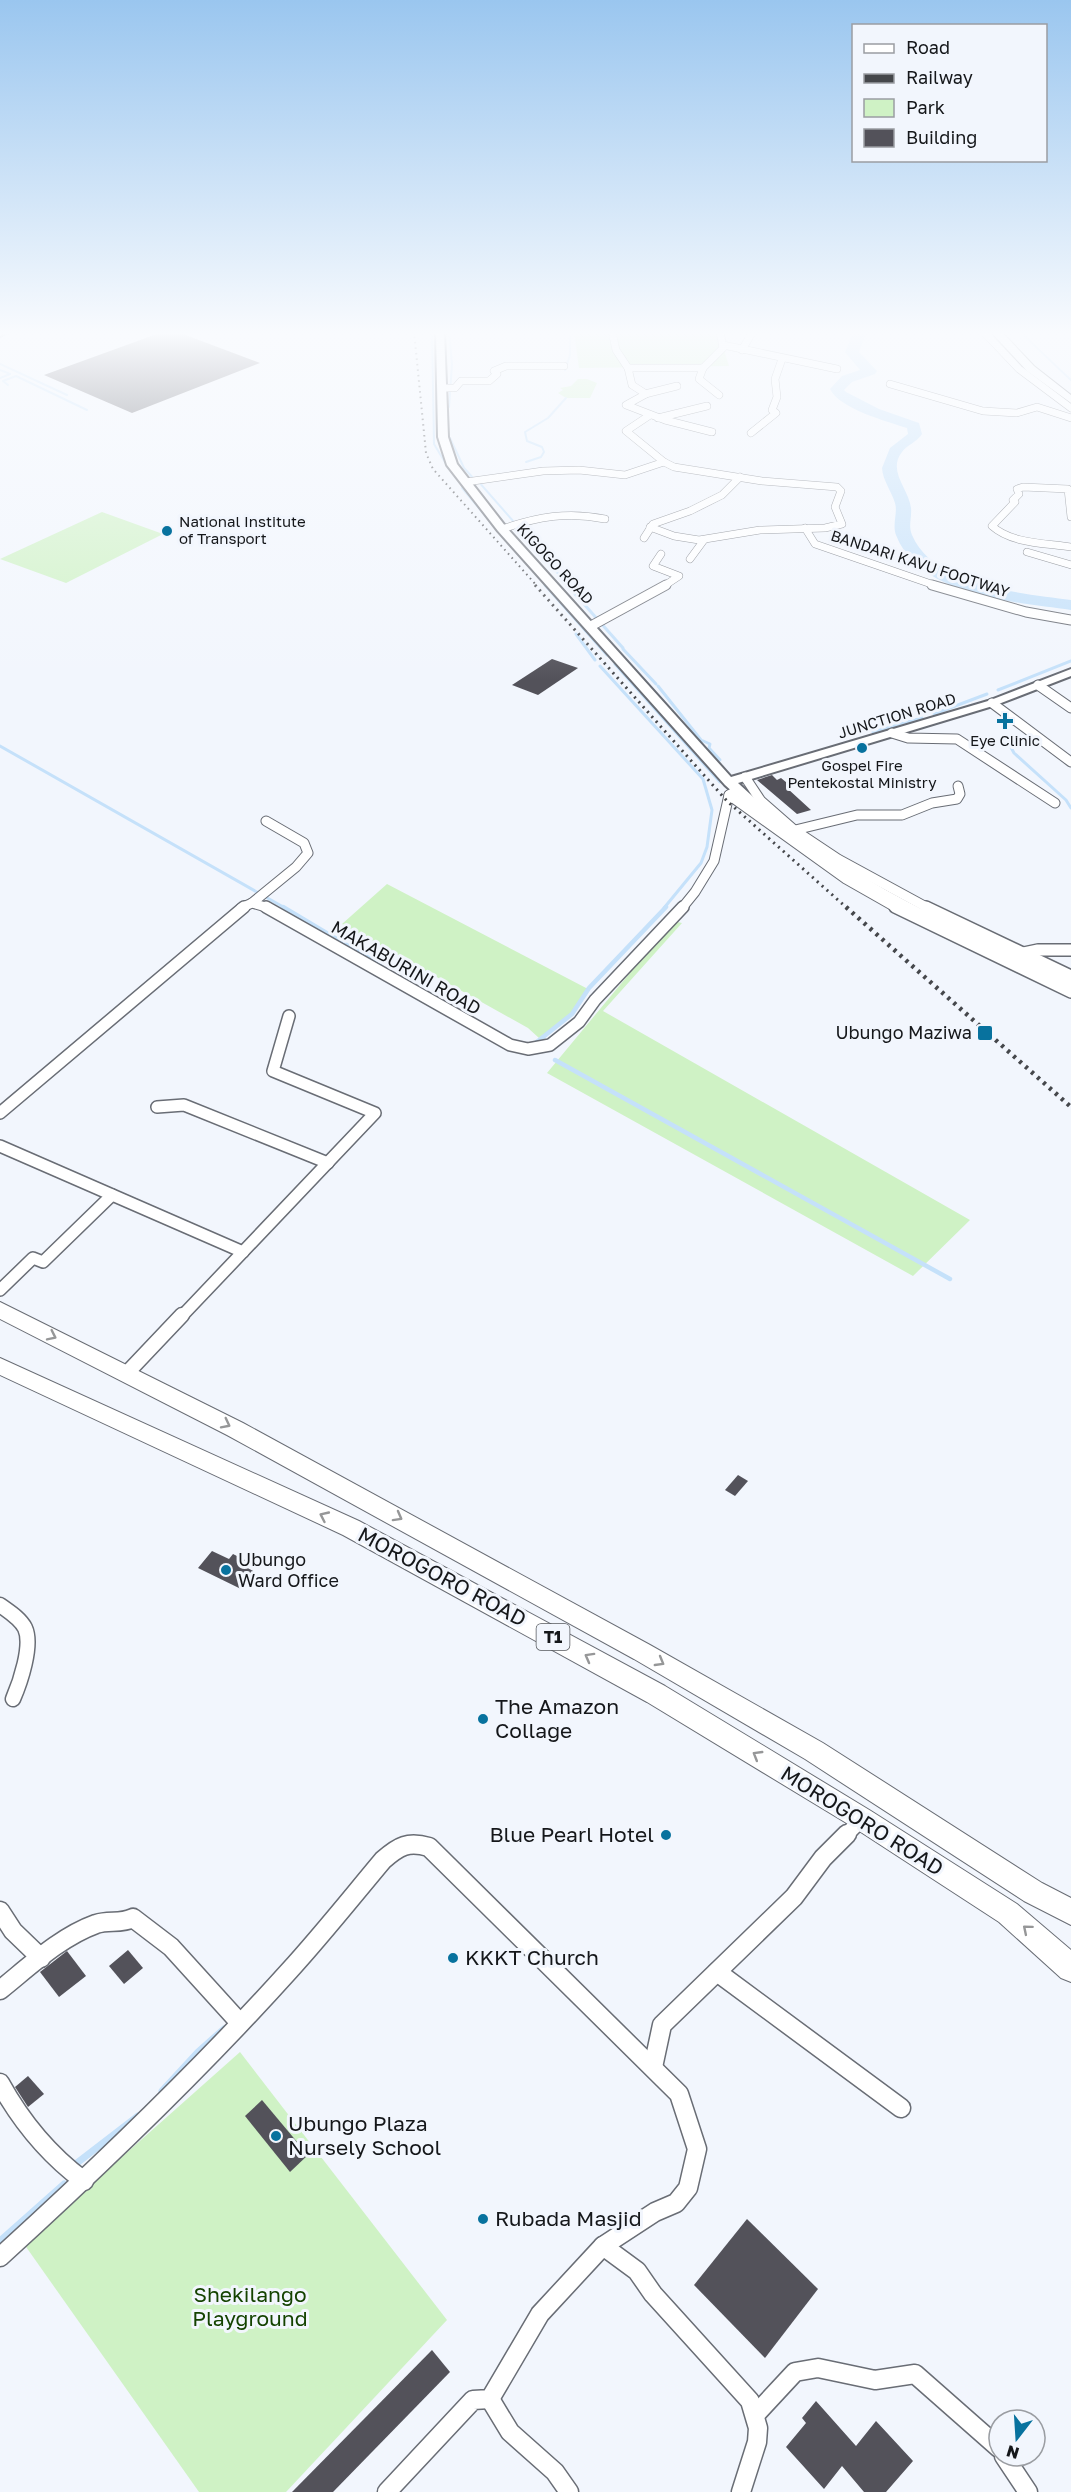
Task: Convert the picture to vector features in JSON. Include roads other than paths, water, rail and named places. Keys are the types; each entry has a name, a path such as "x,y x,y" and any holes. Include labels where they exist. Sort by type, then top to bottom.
{"main road":[{"name":"KIGOGO ROAD","path":"446,447 452,465 502,529 646,687 684,734 735,786 791,831 858,879 931,919 1018,956 1071,985"},
{"name":"JUNCTION ROAD","path":"735,786 892,733 992,703 1071,672"},
{"name":"MOROGORO ROAD","path":"0,1310 245,1434 642,1652 814,1750 1033,1892 1071,1912"},
{"name":"MOROGORO ROAD","path":"0,1366 69,1400 351,1528 656,1694 862,1819 1008,1913 1071,1968"}],"street":[{"path":"646,447 664,462 696,472 840,489 835,507 843,524 825,528 760,530 704,540 685,538 650,527"},
{"path":"466,482 567,470 625,475 664,462"},
{"path":"644,538 650,527 722,495 740,477"},
{"path":"1071,517 1068,488 1018,488 1018,494 1013,500 1015,502 992,526 995,530 1007,535 1071,547"},
{"path":"502,529 556,513 572,513 605,519"},
{"name":"BANDARI KAVU FOOTWAY","path":"805,528 810,540 815,544 903,576 1005,607 1071,620"},
{"path":"690,559 704,540"},
{"path":"1027,552 1071,565"},
{"path":"591,626 679,576 653,566 661,554"},
{"path":"1038,685 1071,708"},
{"path":"992,703 1071,762"},
{"path":"892,733 906,739 940,737 957,739 1055,803"},
{"path":"735,786 846,879 908,914 1071,992"},
{"name":"MAKABURINI ROAD","path":"252,903 265,906 507,1044 528,1049 539,1048 550,1045 579,1022 595,1000 694,892 714,861 735,786"},
{"path":"791,831 857,815 902,815 932,803 957,799 960,794 958,786"},
{"path":"0,1113 244,906 252,903 260,893 301,863 308,853 304,843 266,821"},
{"path":"1018,956 1048,949 1071,950"},
{"path":"1018,956 1071,976"},
{"path":"128,1373 375,1113 273,1071 289,1016"},
{"path":"157,1107 184,1105 328,1162"},
{"path":"0,1146 243,1252"},
{"path":"0,1290 33,1258 43,1262 112,1195"},
{"path":"0,1605 22,1624 27,1636 19,1688 13,1699"},
{"path":"654,2067 662,2025 794,1897 823,1858 862,1819"},
{"path":"0,2257 84,2181 240,2023 290,1970 383,1860 397,1848 415,1843 429,1847 679,2094 697,2149 688,2188 676,2203 655,2212 603,2246 540,2314 490,2399"},
{"path":"0,1911 13,1931 41,1958"},
{"path":"0,1990 41,1958 98,1924 111,1921 125,1923 133,1918 171,1947 240,2023"},
{"path":"717,1972 901,2108"},
{"path":"0,2083 13,2106 69,2172 84,2181"},
{"path":"603,2246 637,2271 653,2294 742,2391 756,2414 757,2442 741,2492"},
{"path":"756,2414 795,2372 818,2367 875,2380 915,2374 987,2437"},
{"path":"387,2492 473,2400 490,2399"},
{"path":"490,2399 510,2432 555,2472 569,2492"},
{"path":"1013,2468 1028,2492"}],"waterway":[{"path":"436,447 449,469"},
{"path":"454,447 464,468 474,479"},
{"path":"526,462 541,457 544,452 542,447"},
{"path":"900,447 890,460 889,468 903,503 902,530 912,552 928,567 950,579 1001,594 1071,605"},
{"path":"478,481 514,522"},
{"path":"462,488 493,525"},
{"path":"515,525 569,586"},
{"path":"530,567 547,586"},
{"path":"545,585 607,655"},
{"path":"567,585 623,648"},
{"path":"576,634 595,660"},
{"path":"623,649 656,684"},
{"path":"998,690 1071,661"},
{"path":"615,664 720,782"},
{"path":"600,666 703,779 712,810 707,847 701,863 664,908"},
{"path":"658,686 701,740 710,744 709,748 720,760"},
{"path":"934,714 987,694"},
{"path":"873,732 922,718"},
{"path":"1007,740 1014,753 1066,800 1071,808"},
{"path":"0,746 285,908"},
{"path":"283,907 380,965"},
{"path":"533,1045 572,1014 589,988 666,907"},
{"path":"555,1060 950,1279"},
{"path":"162,2091 198,2052 224,2029"},
{"path":"73,2166 138,2116"},
{"path":"0,2241 64,2184"}],"railway":[{"path":"425,447 433,469 537,586"},
{"path":"535,585 727,801 847,908"},
{"path":"846,907 1071,1107"}],"place":[{"name":"National Institute of Transport","path":"167,531"},
{"name":"Eye Clinic","path":"1005,721"},
{"name":"Gospel Fire Pentekostal Ministry","path":"862,748"},
{"name":"Ubungo Maziwa","path":"985,1033"},
{"name":"Ubungo Ward Office","path":"226,1570"},
{"name":"The Amazon Collage","path":"483,1719"},
{"name":"Blue Pearl Hotel","path":"666,1835"},
{"name":"KKKT Church","path":"453,1958"},
{"name":"Ubungo Plaza Nursely School","path":"276,2136"},
{"name":"Rubada Masjid","path":"483,2219"}],"park label":[{"name":"Shekilango Playground","path":"250,2307"}]}
